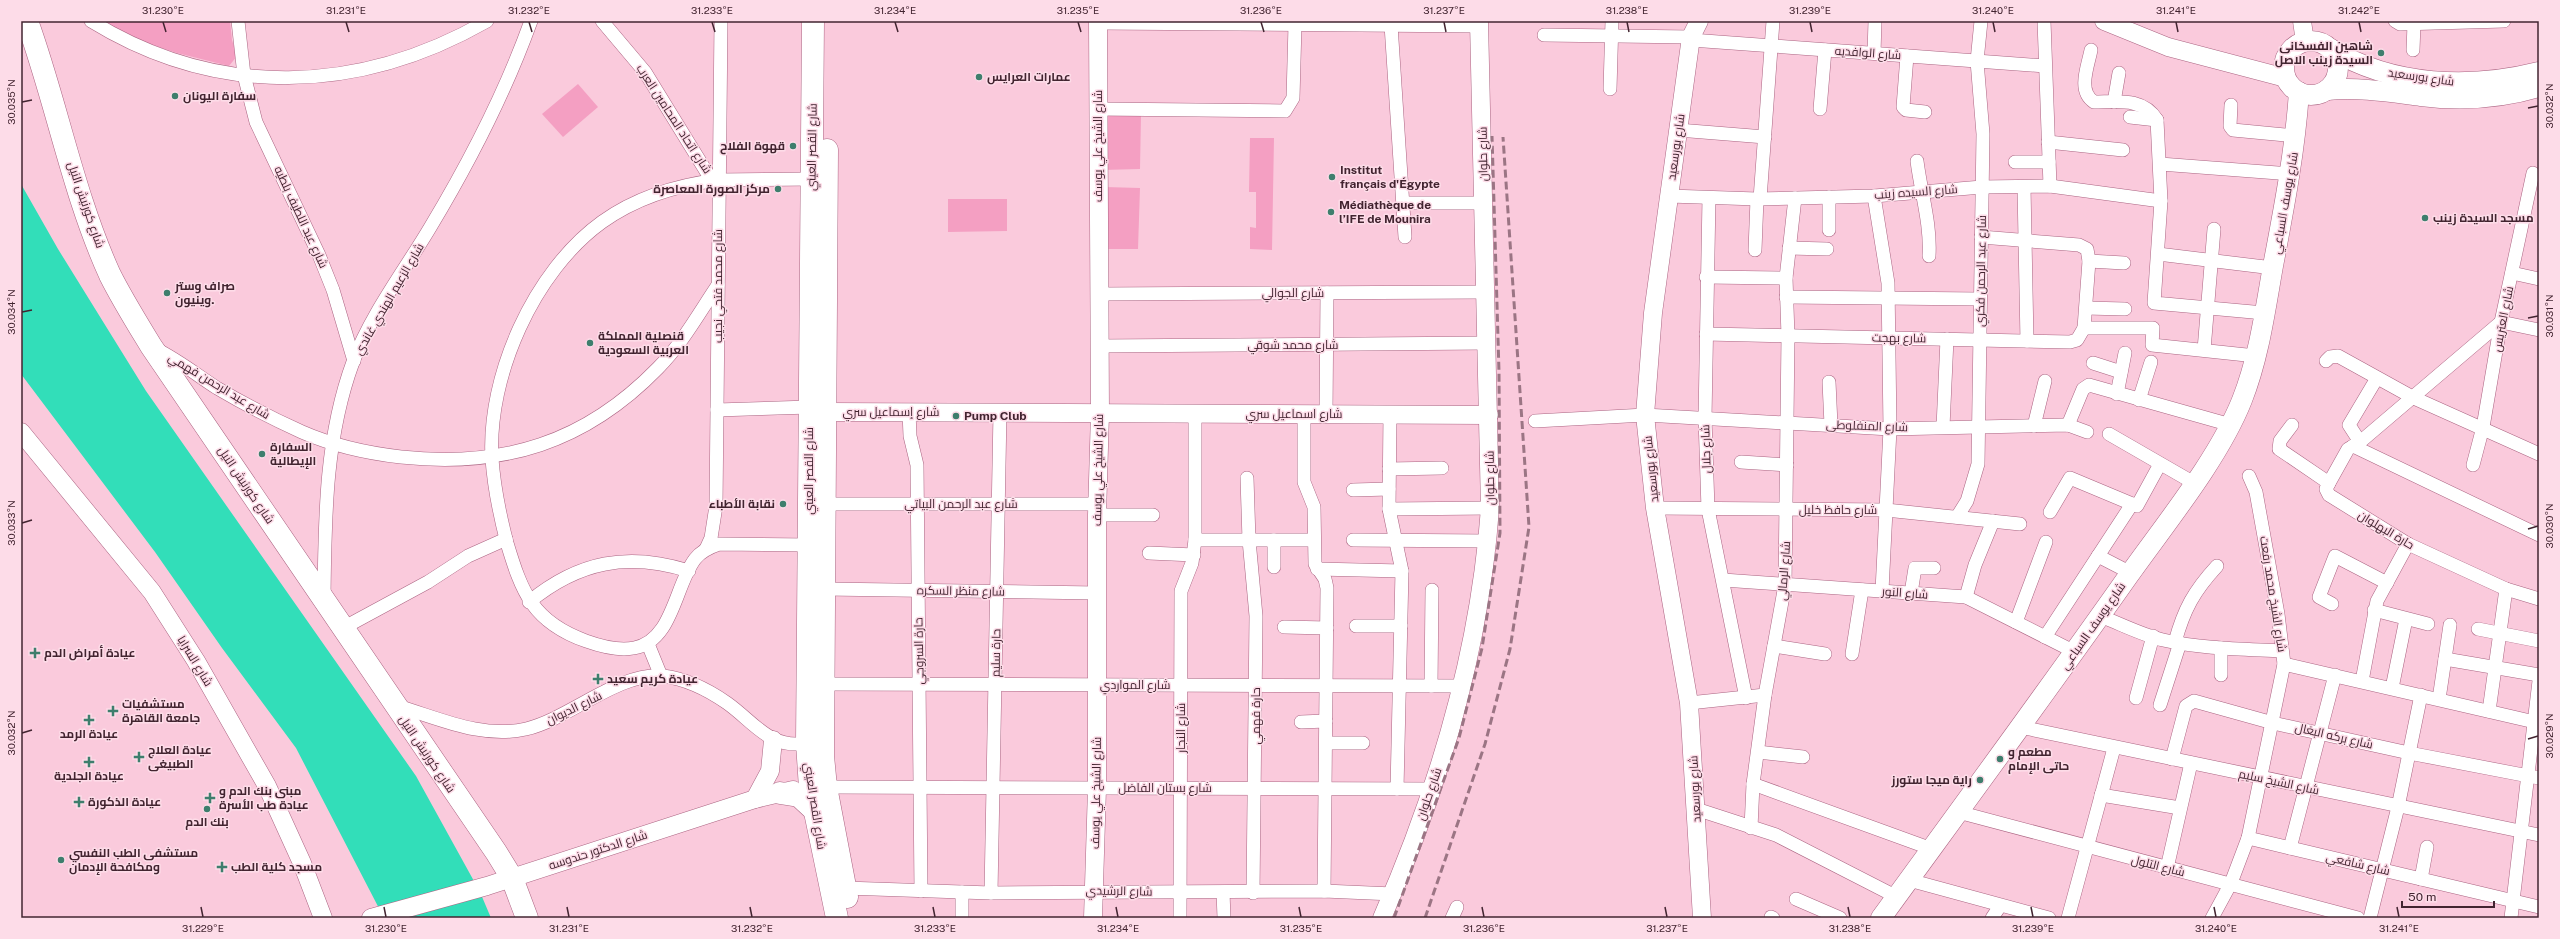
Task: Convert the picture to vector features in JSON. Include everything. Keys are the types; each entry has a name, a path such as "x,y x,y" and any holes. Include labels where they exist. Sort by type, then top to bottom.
{"highway":[{"name":"شارع كورنيش النيل","path":"27,21 76,179 110,274 150,346 324,599 395,706 519,881 528,918"},
{"name":"شارع القصر العيني","path":"813,21 811,180 818,410 825,504 825,590 816,684 806,743 837,918"},
{"name":"شارع القصر العيني","path":"827,21 818,410 809,544 816,684 823,756 816,795 845,888 852,918"},
{"path":"780,793 799,796 816,795"}],"main road":[{"path":"2305,42 2319,42 2331,50 2337,59 2338,71 2335,81 2327,90 2314,95 2299,92 2286,78 2285,60 2296,45 2305,42"},
{"name":"شارع بورسعيد","path":"2331,50 2369,68 2426,80 2491,81 2539,72"},
{"name":"شارع بورسعيد","path":"2327,90 2359,88 2428,97 2465,98 2508,94 2539,87"},
{"name":"شارع يوسف السباعي","path":"1881,918 2075,652 2194,483 2231,425 2242,399 2256,356 2290,174 2296,136 2299,92"}],"street":[{"path":"91,21 107,31 172,60 210,70 271,78 310,77 348,73 385,65 422,54 487,21"},
{"name":"شارع عبد اللطيف بلطيه","path":"238,21 244,75 256,122 304,220 333,290 354,361"},
{"name":"شارع الزعيم الهندي غاندي","path":"324,599 326,516 332,444 345,386 354,361 380,311 447,200 474,149 507,82 532,21"},
{"name":"شارع اتحاد المحامين العرب","path":"602,21 645,72 677,121 700,163 710,176 718,180 811,180"},
{"name":"شارع محمد فتحي نجيب","path":"706,549 711,538 716,506 718,180 721,21"},
{"path":"1610,89 1612,21"},
{"name":"شارع بورسعيد","path":"1699,21 1691,39 1678,130 1653,313 1645,415 1655,508 1689,704 1702,918"},
{"path":"1754,250 1765,137 1773,21"},
{"path":"1874,54 1875,21"},
{"name":"شارع عبد الرحمن فكري","path":"1957,517 1974,483 1978,464 1983,134 1977,61 1981,21"},
{"path":"2044,21 2050,186"},
{"path":"2302,21 2305,42"},
{"path":"2395,21 2400,24 2504,21"},
{"path":"1098,22 1295,25 1364,23 1391,26 1479,23"},
{"name":"شارع الشيخ علي يوسف","path":"1093,918 1097,788 1097,510 1100,413 1098,22"},
{"path":"2109,22 2168,47 2286,78"},
{"name":"شارع حلوان","path":"1382,918 1432,789 1462,686 1481,593 1488,541 1490,508 1489,415 1479,23"},
{"path":"2413,50 2414,24"},
{"path":"1098,109 1280,112 1289,107 1293,98 1295,25"},
{"path":"1391,26 1405,237"},
{"name":"شارع الوافديه","path":"1544,35 1691,39 2045,66"},
{"path":"1820,109 1825,50"},
{"path":"2091,50 2085,84 2086,94 2094,102 2114,102 2144,106 2151,112 2156,120 2160,164 2161,201 2154,303 2264,313"},
{"path":"1907,56 1903,107 1906,110 1925,112"},
{"path":"2114,102 2119,73"},
{"path":"2231,105 2230,126 2233,130 2296,136"},
{"path":"2130,117 2156,120"},
{"path":"1678,130 1765,137"},
{"path":"2048,142 2123,150"},
{"path":"1917,161 1921,192 1930,229 1929,256"},
{"path":"2015,162 2049,162"},
{"path":"2160,164 2290,174"},
{"name":"شارع العتريس","path":"2473,465 2483,428 2501,322 2533,173"},
{"path":"718,180 669,189 622,209 601,223 556,268 522,322 510,352 496,406 492,458 498,506 506,539 529,602 557,628 592,644 632,649 648,644 666,619 696,558 706,549 719,544 809,544"},
{"name":"شارع السيده زينب","path":"1669,196 1759,199 1874,196 1982,187 2050,186 2161,201"},
{"path":"2024,187 2027,340"},
{"path":"1874,196 1887,272 1887,338 1890,429 1882,592"},
{"path":"1829,230 1830,197"},
{"name":"شارع جلال","path":"1709,198 1706,277 1705,418 1708,509 1746,698"},
{"name":"شارع الرمالي","path":"1751,828 1753,784 1766,695 1785,585 1788,336 1786,278 1796,198"},
{"path":"1403,203 1484,203"},
{"path":"2204,350 2214,229"},
{"path":"1982,237 2083,246 2089,254 2084,328 2153,328 2152,344 2256,356"},
{"path":"1789,248 1827,249"},
{"path":"2158,254 2273,268"},
{"path":"2089,261 2124,263"},
{"path":"2512,273 2539,279"},
{"path":"1706,277 1786,278"},
{"name":"شارع عبد الرحمن فهمي","path":"150,346 174,358 245,404 332,444 411,458 492,458 523,451 554,440 611,409 659,367 680,342 718,285"},
{"name":"شارع الجوالي","path":"1100,294 1486,292"},
{"path":"1326,414 1327,293"},
{"path":"1786,297 1980,299"},
{"path":"2086,308 2125,309"},
{"path":"2292,425 2280,441 2279,449 2329,483 2348,449 2414,398 2501,322 2539,330"},
{"name":"شارع بهجت","path":"1706,334 2070,342 2077,340 2084,328"},
{"path":"1943,427 1947,339"},
{"name":"شارع محمد شوقي","path":"1099,346 1487,343"},
{"path":"2117,394 2125,353"},
{"path":"2326,361 2330,356 2338,356 2414,398 2539,454"},
{"path":"2139,400 2151,362"},
{"path":"2093,363 2121,372"},
{"path":"2377,378 2349,425 2356,444 2539,535"},
{"path":"1829,382 1832,425"},
{"path":"2034,426 2046,382"},
{"path":"2068,425 2085,386 2092,385 2117,394 2231,425"},
{"path":"717,410 818,410"},
{"name":"شارع إسماعيل سري","path":"818,410 1100,413"},
{"name":"حارة السروجي","path":"909,412 911,444 917,465 918,504 920,891"},
{"name":"حارة سليم","path":"991,893 1000,412"},
{"name":"شارع اسماعيل سري","path":"1100,413 1489,415"},
{"name":"شارع النجار","path":"1180,918 1182,685 1181,591 1194,555 1196,540 1195,413"},
{"path":"1304,414 1304,482 1314,507 1316,569 1327,584 1324,891"},
{"path":"1390,414 1389,509 1402,571 1397,789"},
{"name":"شارع المنفلوطى","path":"1535,421 1645,415 1890,429 2068,425 2087,432"},
{"name":"شارع السرايا","path":"21,432 152,592 196,661 267,786 302,863 323,918"},
{"path":"2109,434 2194,483"},
{"path":"1741,462 1786,465"},
{"path":"2050,512 2070,478 2137,506 2160,464"},
{"path":"1389,468 1442,468"},
{"name":"شارع الشيخ محمد رفعت","path":"2212,918 2231,883 2248,838 2284,664 2256,492 2249,476"},
{"name":"حارة فهمي","path":"1247,478 1249,540 1256,616 1256,788 1253,893"},
{"name":"حارة البهلوان","path":"2329,483 2326,489 2329,495 2408,544 2506,589 2539,599"},
{"path":"1353,490 1390,489"},
{"name":"شارع عبد الرحمن البياتي","path":"825,504 998,504 1153,515"},
{"path":"2045,637 2132,504"},
{"path":"1389,509 1490,508"},
{"name":"شارع حافظ خليل","path":"1655,508 1886,510 2020,524"},
{"path":"1966,597 1975,565 1993,521"},
{"path":"343,628 428,582 468,556 506,539"},
{"path":"1196,540 1314,540"},
{"path":"1274,540 1274,567"},
{"path":"1354,540 1488,541"},
{"path":"2016,622 2046,542"},
{"path":"2362,681 2374,610 2386,583 2408,544"},
{"path":"1149,554 1194,555"},
{"path":"2098,556 2130,573"},
{"path":"2332,604 2320,598 2319,595 2335,556 2386,583"},
{"path":"529,602 564,577 604,564 647,561 689,571"},
{"path":"2160,705 2178,642 2183,613 2197,588 2217,566"},
{"path":"1911,594 1915,568 1934,568"},
{"path":"1316,569 1402,571"},
{"name":"شارع النور","path":"1723,580 1966,597 2075,652"},
{"path":"2489,711 2506,589"},
{"name":"شارع منظر السكره","path":"825,590 1097,593"},
{"path":"1431,686 1432,590"},
{"path":"1852,654 1862,590"},
{"path":"2374,610 2428,624"},
{"path":"2100,616 2154,636 2178,642 2221,648 2282,651"},
{"path":"2392,688 2406,619"},
{"path":"2439,700 2450,625"},
{"path":"1284,626 1327,628"},
{"path":"1356,626 1401,626"},
{"path":"2478,628 2539,641"},
{"path":"2136,698 2154,636"},
{"path":"648,644 661,676"},
{"path":"1774,646 1825,654"},
{"path":"2221,648 2221,675"},
{"path":"2445,659 2539,675"},
{"path":"2284,664 2536,722"},
{"path":"2290,848 2335,675"},
{"name":"شارع الديوان","path":"395,706 461,727 504,732 546,723 627,683 647,677 661,676 693,683 707,690 727,702 773,740 790,745 806,743"},
{"path":"2511,918 2520,832 2533,777 2539,681"},
{"name":"شارع المواردي","path":"816,684 1462,686"},
{"path":"1689,704 1766,695"},
{"path":"2370,918 2398,807 2422,696"},
{"name":"شارع بركه البغال","path":"2172,759 2186,706 2191,702 2273,723 2410,753 2533,777"},
{"path":"1301,722 1326,721"},
{"name":"شارع الشيخ سليم","path":"2020,728 2539,835"},
{"path":"756,799 770,771 773,740"},
{"path":"1326,744 1363,743"},
{"path":"2068,918 2114,748"},
{"path":"1758,752 1803,757"},
{"path":"2167,868 2191,763"},
{"path":"1753,784 1932,849"},
{"name":"شارع بستان الفاضل","path":"816,795 920,788 1432,789"},
{"name":"شارع الدكتور حندوسه","path":"371,918 487,886 519,881 756,799 780,793"},
{"path":"2101,795 2180,808"},
{"path":"1696,809 1793,843 1897,897"},
{"name":"شارع التلول","path":"1958,812 2086,847 2231,883 2358,918"},
{"name":"شارع شافعي","path":"2248,838 2539,907"},
{"path":"2420,879 2427,847"},
{"path":"1909,880 2000,906 2049,918"},
{"name":"شارع الرشيدي","path":"845,888 991,893 1093,891 1253,893 1324,891 1392,894"},
{"path":"962,892 962,918"},
{"path":"1223,892 1224,918"},
{"path":"1796,899 1840,918"},
{"path":"1992,918 2000,906"}],"shaded area":[{"path":"102,21 230,21 232,40 237,56 229,66 177,53 136,40"},
{"path":"578,84 598,107 563,137 542,114"},
{"path":"1102,112 1141,114 1140,169 1102,170"},
{"path":"1250,138 1274,138 1272,250 1250,249 1250,227 1256,228 1256,192 1249,192"},
{"path":"21,184 58,249 146,391 416,776 480,892 491,918 384,918 296,748 222,648 155,552 21,374"},
{"path":"1105,187 1140,188 1138,249 1104,249"},
{"path":"948,199 1007,199 1007,231 948,232"}],"railway":[{"path":"1394,918 1459,738 1482,648 1500,533 1499,372 1492,136"},
{"path":"1425,918 1485,744 1510,649 1529,527 1503,137"}],"place":[{"name":"شاهين الفسخانى السيدة زينب الاصل","path":"2381,53"},
{"name":"عمارات العرايس","path":"979,77"},
{"name":"سفارة اليونان","path":"175,96"},
{"name":"قهوة الفلاح","path":"793,146"},
{"name":"Institut français d'Égypte","path":"1332,177"},
{"name":"مركز الصورة المعاصرة","path":"778,189"},
{"name":"Médiathèque de l’IFE de Mounira","path":"1331,212"},
{"name":"مسجد السيدة زينب","path":"2425,218"},
{"name":"صراف وستر وينيون.","path":"167,293"},
{"name":"قنصلية المملكة العربية السعودية","path":"590,343"},
{"name":"Pump Club","path":"956,416"},
{"name":"السفارة الإيطالية","path":"262,454"},
{"name":"نقابة الأطباء","path":"783,504"},
{"name":"عيادة أمراض الدم","path":"35,653"},
{"name":"عيادة كريم سعيد","path":"598,679"},
{"name":"مستشفيات جامعة القاهرة","path":"113,711"},
{"name":"عيادة الرمد","path":"89,720"},
{"name":"عيادة العلاج الطبيغى","path":"139,757"},
{"name":"مطعم و حاتى الإمام","path":"2000,759"},
{"name":"عيادة الجلدية","path":"89,762"},
{"name":"راية ميجا ستورز","path":"1980,780"},
{"name":"مبنى بنك الدم و عيادة طب الأسرة","path":"210,798"},
{"name":"عيادة الذكورة","path":"79,802"},
{"name":"بنك الدم","path":"207,809"},
{"name":"مستشفى الطب النفسي ومكافحة الإدمان","path":"61,860"},
{"name":"مسجد كلية الطب","path":"222,867"}]}
